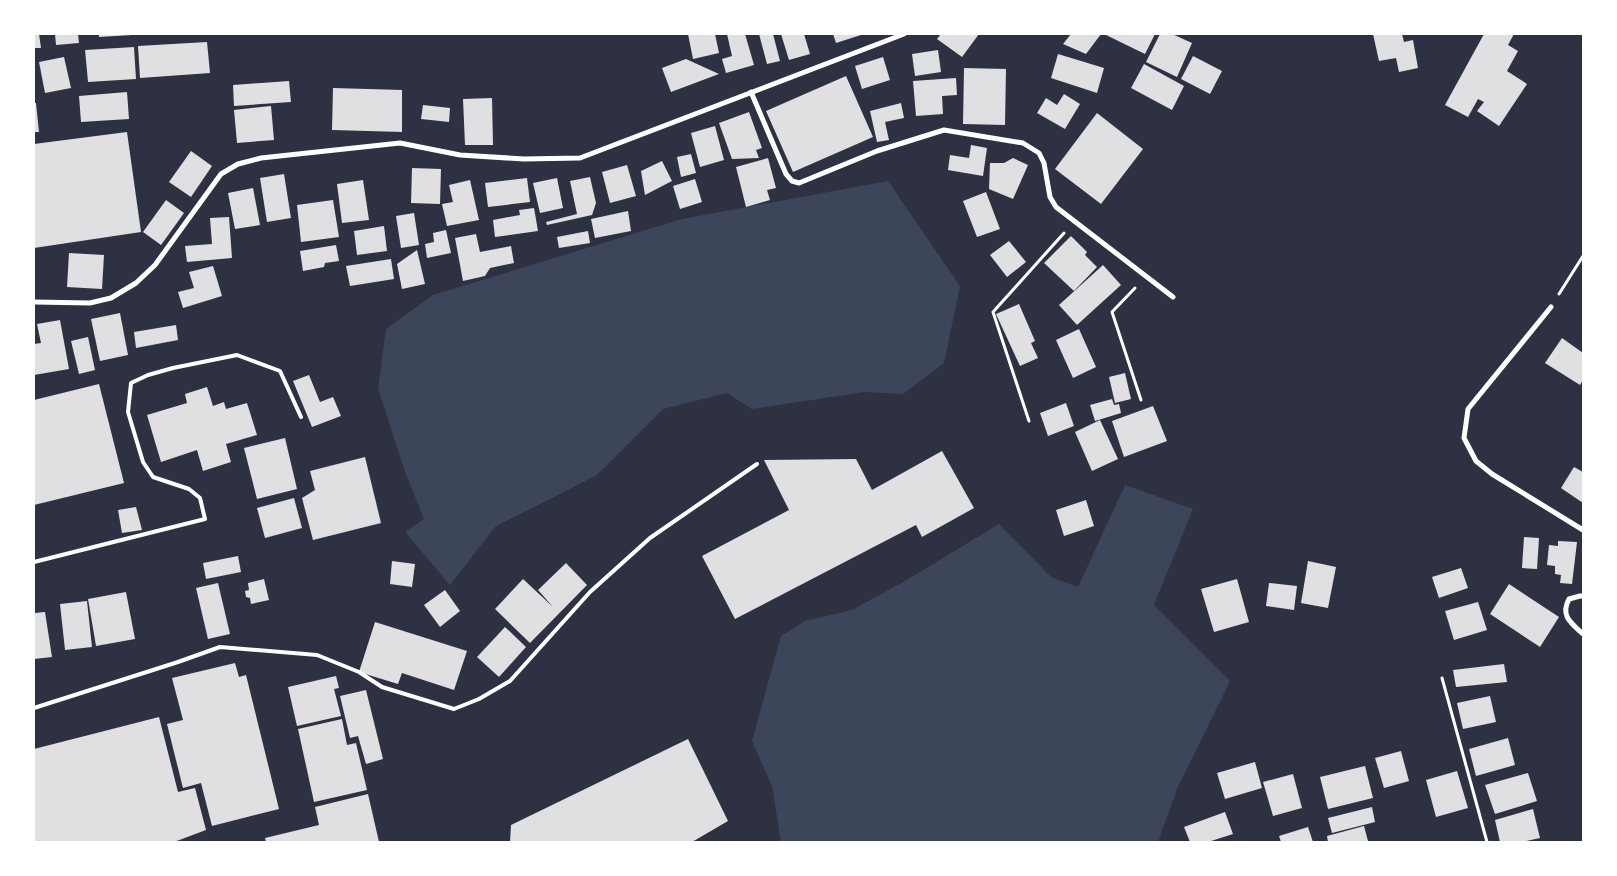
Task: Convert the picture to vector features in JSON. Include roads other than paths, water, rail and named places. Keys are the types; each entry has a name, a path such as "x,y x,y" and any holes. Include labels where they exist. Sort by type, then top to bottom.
{"street":[{"path":"34,302 90,303 111,298 136,283 155,265 221,174 238,164 261,158 400,143 460,155 524,159 580,158 904,34"},
{"path":"751,92 786,174 792,182 800,183 877,151 944,130 1023,143 1039,153 1044,163 1050,198 1056,207 1173,297"},
{"path":"1551,307 1468,409 1464,438 1476,461 1492,474 1583,530"},
{"path":"1583,596 1570,599 1565,608 1566,616 1583,634"}],"lane":[{"path":"34,562 205,519 200,498 189,489 154,477 144,462 128,412 131,383 148,375 172,368 237,355 280,371 301,418"},
{"path":"34,708 220,647 317,655 359,672 382,687 454,709 479,699 510,681 590,592 650,538 757,464"}]}
